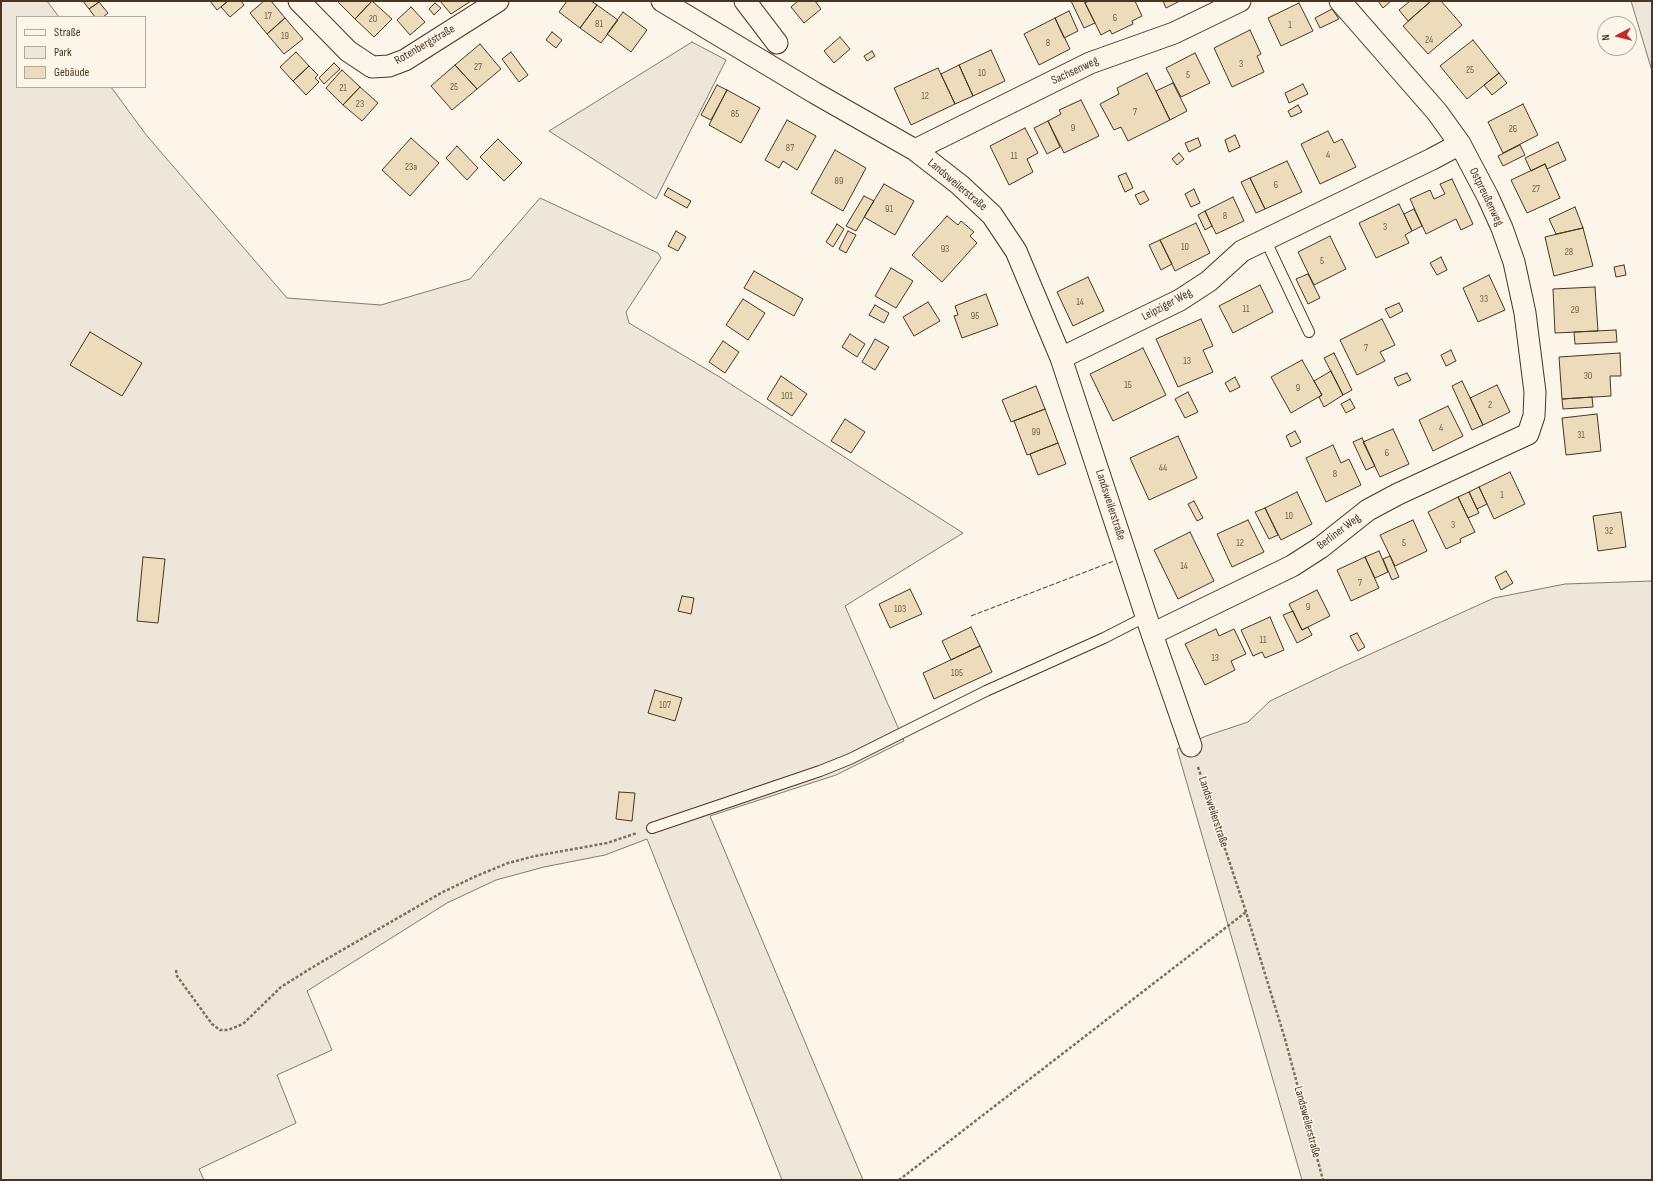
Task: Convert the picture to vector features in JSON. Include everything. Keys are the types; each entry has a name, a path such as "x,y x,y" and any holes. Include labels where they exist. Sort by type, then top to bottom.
{"street":[{"name":"Rotenbergstraße","path":"299,1 348,51 372,67 389,66 405,60 498,1"},
{"name":"Landsweilerstraße","path":"662,1 815,93 915,150 960,185 992,215 1016,251 1061,358 1191,746"},
{"path":"745,1 777,43"},
{"name":"Sachsenweg","path":"915,150 1090,63 1174,33 1240,1"},
{"name":"Ostpreußenweg","path":"1340,1 1437,112 1460,144 1488,196 1502,228 1514,262 1525,313 1535,392 1534,416 1528,434"},
{"name":"Leipziger Weg","path":"1061,358 1180,300 1209,281 1242,251 1460,144"},
{"name":"Berliner Weg","path":"1150,625 1292,566 1320,548 1368,510 1528,434"}],"lane":[{"path":"1265,239 1309,332"},
{"path":"652,828 820,771 850,759 979,694 1150,625"}],"path":[{"name":"Landsweilerstraße","path":"1191,746 1246,912 1285,1039 1323,1180"},
{"path":"176,970 177,976 212,1024 220,1030 228,1030 243,1024 281,987 313,967 441,893 474,877 508,863 535,856 607,843 652,828"},
{"path":"899,1180 1246,912"}],"green space":[{"path":"1,1 47,1 58,16 16,16 16,88 112,88 147,136 287,298 381,305 470,279 540,198 658,253 661,258 626,312 629,323 718,376 963,533 845,606 904,741 836,775 710,816 863,1180 782,1180 647,839 605,855 544,867 496,880 447,903 307,991 332,1050 277,1075 296,1123 199,1169 204,1180 1,1180"},
{"path":"1631,1 1652,1 1652,71 1637,21 1637,16 1636,16"},
{"path":"692,42 726,60 656,199 549,131"},
{"path":"1652,581 1652,1180 1302,1180 1177,749 1206,736 1248,722 1270,701 1494,598 1565,584"}],"building":[{"path":"83,1 99,1 99,2 89,9"},
{"path":"210,1 228,1 217,10"},
{"path":"228,1 241,1 244,5 230,17 221,7"},
{"path":"264,1 271,1 285,18 267,34 250,13"},
{"path":"337,1 372,1 355,19"},
{"path":"372,1 392,19 374,37 355,19"},
{"path":"440,1 471,1 451,14"},
{"path":"567,1 591,1 597,5 580,28 559,12"},
{"path":"798,1 815,1 821,9 804,23 791,7"},
{"path":"1071,1 1084,1 1095,23 1084,28"},
{"path":"1089,1 1135,1 1142,16 1132,21 1133,24 1112,34 1110,30 1101,35 1085,3"},
{"path":"1163,1 1180,1 1166,8"},
{"path":"1378,1 1391,1 1383,8"},
{"path":"1410,1 1431,1 1408,21 1399,10"},
{"path":"1431,1 1441,1 1462,25 1428,54 1403,26"},
{"path":"99,2 108,13 104,16 94,16 89,9"},
{"path":"435,3 441,8 434,15 429,9"},
{"path":"1299,3 1313,31 1281,46 1268,18"},
{"path":"597,5 618,20 601,43 580,28"},
{"path":"411,7 425,22 410,35 397,20"},
{"path":"1332,9 1339,19 1320,28 1315,18"},
{"path":"1069,11 1078,31 1064,38 1055,18"},
{"path":"623,12 647,30 631,52 607,34"},
{"path":"285,18 303,39 284,54 267,34"},
{"path":"1055,18 1070,49 1039,65 1024,34"},
{"path":"1250,30 1261,54 1257,56 1264,72 1232,87 1214,48"},
{"path":"552,32 562,40 556,48 546,40"},
{"path":"840,37 850,49 834,63 824,51"},
{"path":"1473,40 1499,73 1467,99 1440,66"},
{"path":"480,44 501,69 477,89 455,65"},
{"path":"991,50 1005,81 973,96 959,65"},
{"path":"872,51 875,56 867,61 864,56"},
{"path":"296,52 309,66 293,81 280,67"},
{"path":"511,52 528,75 519,82 502,59"},
{"path":"1195,53 1210,83 1181,97 1166,68"},
{"path":"334,63 340,69 324,84 319,78"},
{"path":"455,65 477,89 452,110 431,86"},
{"path":"959,65 973,96 955,104 941,74"},
{"path":"309,66 318,75 315,78 319,82 306,95 293,81"},
{"path":"938,68 955,104 911,125 894,88"},
{"path":"342,70 360,87 343,105 326,88"},
{"path":"1147,73 1170,120 1128,141 1121,127 1114,130 1100,104 1119,94 1117,88"},
{"path":"1499,73 1507,83 1492,95 1484,85"},
{"path":"1173,83 1187,111 1170,120 1156,91"},
{"path":"1303,84 1308,94 1289,103 1285,93"},
{"path":"717,85 727,90 711,120 701,115"},
{"path":"360,87 378,103 362,121 343,105"},
{"path":"727,90 760,108 741,143 709,125"},
{"path":"1081,100 1099,136 1064,153 1048,121 1061,114 1059,110"},
{"path":"1523,104 1538,135 1503,153 1488,122"},
{"path":"1298,105 1302,112 1291,117 1288,111"},
{"path":"787,120 816,136 797,170 783,161 779,168 765,160"},
{"path":"1048,121 1060,147 1047,154 1034,128"},
{"path":"1025,128 1038,153 1027,159 1033,172 1009,185 990,146"},
{"path":"1328,131 1334,143 1342,139 1356,167 1320,184 1301,144"},
{"path":"1235,135 1240,147 1229,152 1225,140"},
{"path":"411,138 439,163 410,196 382,170"},
{"path":"1198,138 1201,146 1189,152 1185,143"},
{"path":"498,139 522,163 504,181 480,157"},
{"path":"1558,142 1566,160 1547,169 1545,164 1531,171 1525,158"},
{"path":"1520,145 1525,155 1503,166 1498,156"},
{"path":"457,146 478,168 467,180 446,158"},
{"path":"835,150 866,168 843,211 811,193"},
{"path":"1179,153 1184,159 1177,165 1172,159"},
{"path":"1287,161 1302,192 1265,209 1250,178"},
{"path":"1545,164 1560,198 1527,213 1511,180"},
{"path":"1126,173 1133,188 1125,192 1118,176"},
{"path":"1250,178 1265,209 1256,213 1241,182"},
{"path":"1452,179 1473,224 1461,230 1456,219 1426,234 1410,199 1430,190 1434,199 1445,194 1440,184"},
{"path":"884,184 914,201 895,235 864,217"},
{"path":"668,188 691,201 687,208 664,195"},
{"path":"1194,189 1200,203 1191,207 1185,194"},
{"path":"1144,191 1149,200 1140,205 1135,195"},
{"path":"864,196 874,201 856,231 846,226"},
{"path":"1233,197 1244,221 1216,234 1205,211"},
{"path":"1399,204 1412,231 1405,235 1409,243 1376,258 1359,223"},
{"path":"1575,207 1583,228 1556,234 1549,219"},
{"path":"1414,209 1422,226 1412,231 1404,214"},
{"path":"1205,211 1212,226 1205,230 1198,215"},
{"path":"947,216 958,225 961,221 974,232 970,236 977,243 942,282 912,255"},
{"path":"1196,223 1210,253 1175,271 1160,240"},
{"path":"837,224 844,229 833,247 826,242"},
{"path":"1583,228 1593,266 1554,276 1545,237"},
{"path":"676,231 686,237 678,251 668,246"},
{"path":"848,231 856,235 846,253 839,249"},
{"path":"1330,236 1346,269 1314,285 1298,252"},
{"path":"1160,240 1172,264 1161,270 1149,245"},
{"path":"1441,257 1447,270 1437,275 1430,263"},
{"path":"1624,265 1626,275 1616,277 1614,267"},
{"path":"891,268 913,281 896,308 875,296"},
{"path":"754,271 803,299 794,316 744,288"},
{"path":"1308,274 1320,298 1308,304 1296,279"},
{"path":"1489,275 1505,310 1478,322 1463,288"},
{"path":"1088,277 1104,311 1073,326 1057,292"},
{"path":"1260,285 1273,312 1233,333 1219,306"},
{"path":"1595,287 1598,331 1555,333 1553,289"},
{"path":"986,294 998,325 962,338 954,316 958,315 955,306"},
{"path":"743,299 765,313 748,340 726,325"},
{"path":"928,302 940,321 914,336 903,317"},
{"path":"1399,303 1403,311 1390,318 1385,309"},
{"path":"875,305 889,313 884,323 869,315"},
{"path":"1201,319 1213,346 1203,350 1213,372 1178,387 1156,339"},
{"path":"1382,319 1395,345 1380,352 1385,361 1357,375 1340,340"},
{"path":"1616,330 1617,342 1575,344 1574,332"},
{"path":"90,332 142,363 122,396 70,365"},
{"path":"850,334 865,344 857,357 842,347"},
{"path":"875,339 889,347 875,370 862,362"},
{"path":"723,341 739,352 725,373 709,362"},
{"path":"1143,348 1166,395 1113,421 1090,374"},
{"path":"1451,350 1456,361 1446,366 1441,355"},
{"path":"1334,353 1352,390 1343,395 1324,358"},
{"path":"1620,353 1621,376 1610,376 1611,396 1562,399 1559,357"},
{"path":"1302,360 1322,395 1291,413 1271,377"},
{"path":"1331,371 1343,395 1324,407 1319,397 1322,395 1314,381"},
{"path":"1407,373 1411,380 1398,386 1394,378"},
{"path":"781,376 807,394 792,416 767,399"},
{"path":"1235,377 1240,387 1230,392 1225,383"},
{"path":"1462,381 1483,425 1472,430 1452,386"},
{"path":"1497,385 1510,412 1483,425 1470,398"},
{"path":"1036,386 1045,409 1011,422 1002,400"},
{"path":"1188,392 1198,412 1185,418 1175,399"},
{"path":"1592,397 1593,407 1563,409 1562,399"},
{"path":"1350,399 1355,408 1346,413 1341,404"},
{"path":"1448,406 1463,436 1433,451 1419,420"},
{"path":"1045,409 1058,443 1027,455 1014,421"},
{"path":"1597,414 1601,451 1566,455 1562,418"},
{"path":"845,419 865,432 851,453 831,441"},
{"path":"1393,429 1409,464 1380,477 1363,442"},
{"path":"1295,431 1301,442 1291,447 1286,436"},
{"path":"1178,436 1197,478 1149,500 1130,458"},
{"path":"1362,438 1375,466 1366,470 1353,442"},
{"path":"1058,443 1066,464 1038,475 1030,454"},
{"path":"1333,445 1341,463 1349,459 1361,485 1326,502 1306,458"},
{"path":"1510,472 1525,504 1494,519 1479,487"},
{"path":"1479,487 1487,504 1477,509 1469,492"},
{"path":"1297,492 1312,524 1281,540 1265,508"},
{"path":"1469,492 1479,513 1468,518 1458,497"},
{"path":"1458,497 1475,532 1460,539 1461,542 1446,549 1428,512"},
{"path":"1194,501 1203,518 1197,521 1188,504"},
{"path":"1265,508 1278,535 1269,539 1255,512"},
{"path":"1621,512 1626,547 1598,551 1593,516"},
{"path":"1248,520 1264,552 1232,567 1217,534"},
{"path":"1413,520 1427,551 1395,566 1380,535"},
{"path":"1190,532 1214,581 1178,599 1154,550"},
{"path":"1379,551 1388,572 1375,578 1365,557"},
{"path":"1390,556 1399,577 1392,580 1383,559"},
{"path":"143,557 165,559 158,623 137,621"},
{"path":"1365,557 1379,588 1351,601 1337,570"},
{"path":"1506,571 1513,583 1501,590 1495,577"},
{"path":"910,589 922,614 890,628 879,604"},
{"path":"1317,590 1330,616 1302,630 1289,604"},
{"path":"682,596 694,598 691,614 678,611"},
{"path":"1293,611 1302,630 1308,627 1312,635 1297,643 1283,615"},
{"path":"1270,617 1284,650 1265,658 1262,652 1253,656 1241,630"},
{"path":"971,627 980,646 951,660 942,641"},
{"path":"1216,629 1219,636 1234,629 1246,654 1231,661 1235,670 1205,685 1185,644"},
{"path":"1357,633 1365,647 1358,651 1350,636"},
{"path":"980,646 992,672 934,699 923,673"},
{"path":"655,690 682,698 675,721 648,713"},
{"path":"619,792 635,793 632,821 616,819"}],"fence":[{"path":"971,616 1114,561"}]}
